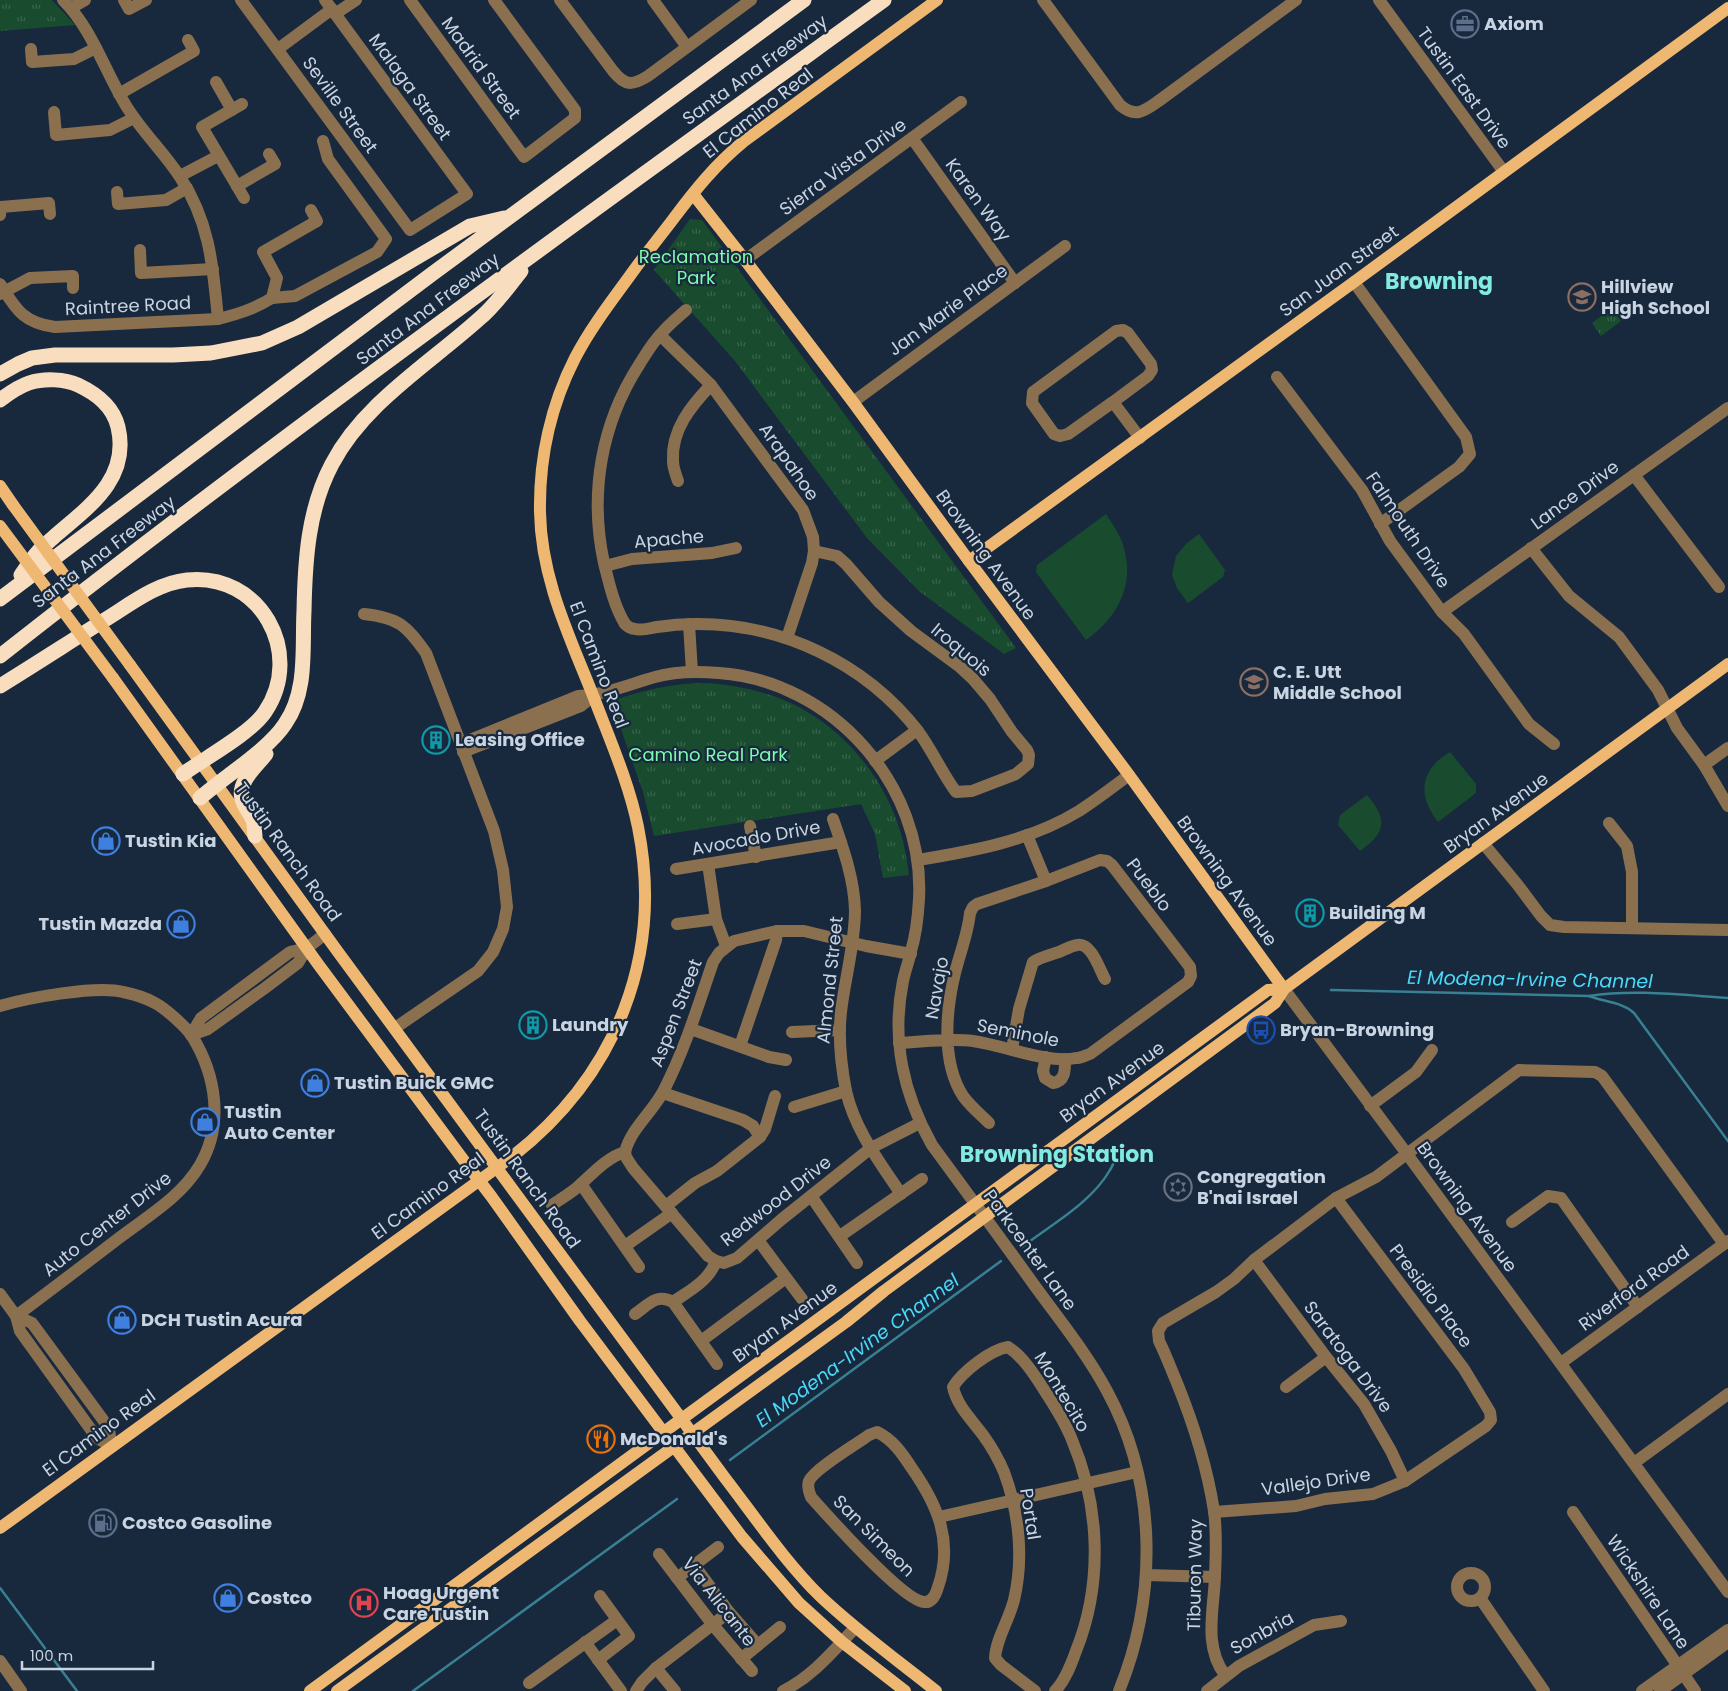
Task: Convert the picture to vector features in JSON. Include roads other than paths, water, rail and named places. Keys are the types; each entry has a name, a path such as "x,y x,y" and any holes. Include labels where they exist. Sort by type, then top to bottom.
{"highway":[{"name":"Santa Ana Freeway","path":"5,596 512,215 804,0"},
{"name":"Santa Ana Freeway","path":"0,656 308,421 538,251 884,0"},
{"path":"0,374 32,358 210,353 262,343 298,327 470,226 512,215"},
{"path":"255,836 254,822 242,800 241,793 251,771 281,737 298,698 302,675 306,562 310,526 320,489 332,463 350,435 373,408 481,318 538,251"},
{"path":"0,400 30,383 53,380 72,382 91,391 109,407 117,422 121,438 121,451 116,470 106,489 88,508 37,552 5,596"},
{"path":"0,686 160,588 177,582 196,579 224,584 239,591 254,603 271,624 281,657 279,676 270,704 256,723 183,774"},
{"path":"200,798 216,783 270,741 288,721"}],"main road":[{"name":"El Camino Real","path":"0,1528 533,1140 567,1105 604,1054 622,1017 636,973 641,948 645,910 643,855 638,824 629,792 555,600 544,560 540,522 540,494 548,428 568,373 590,331 705,178 729,154 937,0"},
{"name":"San Juan Street","path":"969,561 1728,8"},
{"name":"Browning Avenue","path":"693,194 853,402 1129,775 1284,989"},
{"name":"Tustin Ranch Road","path":"0,486 325,934 692,1433 791,1562 820,1596 855,1628 936,1691"},
{"path":"0,526 113,678 307,948 580,1320 742,1537 799,1603 842,1642 905,1691"},
{"name":"Bryan Avenue","path":"337,1691 846,1322 884,1291 1275,1003 1284,989 1728,664"},
{"name":"Bryan Avenue","path":"310,1691 1268,990 1284,989"}],"street":[{"path":"85,0 67,4 84,25 119,94 134,118 180,176 207,233 218,319"},
{"path":"129,10 146,0"},
{"name":"Seville Street","path":"242,0 410,230"},
{"path":"278,50 331,8 356,0"},
{"name":"Madrid Street","path":"410,0 524,157 575,118 575,110 494,0"},
{"path":"560,0 620,80 628,83 636,83 648,76 752,0"},
{"path":"653,0 687,47"},
{"path":"1043,0 1120,105 1125,110 1133,112 1140,112 1154,105 1296,0"},
{"name":"Tustin East Drive","path":"1379,0 1504,172"},
{"name":"Malaga Street","path":"331,8 467,194 410,230"},
{"path":"119,94 194,51 188,40"},
{"path":"31,49 32,62 74,58 96,48"},
{"path":"216,82 237,107 202,127 240,192 272,159"},
{"name":"Sierra Vista Drive","path":"745,260 961,102"},
{"path":"54,112 56,134 110,130 134,118"},
{"name":"Karen Way","path":"912,138 1015,283"},
{"path":"311,210 317,220 257,255 277,278 272,298 295,296 378,252 386,239 328,159 323,141"},
{"path":"180,176 218,156"},
{"path":"116,192 118,204 166,200 187,188"},
{"path":"0,206 49,203 50,214"},
{"name":"Jan Marie Place","path":"853,402 1065,246"},
{"path":"140,250 141,273 213,269"},
{"path":"2,290 30,278 72,276 73,288"},
{"path":"1354,282 1466,437 1470,454 1459,467 1380,524"},
{"name":"Raintree Road","path":"2,290 18,312 40,325 55,327 218,319 237,315 272,298"},
{"path":"686,310 660,335 631,376 611,420 604,443 597,503 599,533 609,584 622,619 629,628 636,630 689,624 722,624 787,638 825,654 866,680 887,698 917,730 875,761"},
{"path":"1123,330 1128,333 1151,364 1152,370 1148,376 1113,402 1068,434 1060,436 1054,434 1032,404 1031,398 1033,392 1116,331 1123,330"},
{"name":"Arapahoe","path":"660,335 711,385 803,510 813,537 814,551 812,563 787,638"},
{"name":"Falmouth Drive","path":"1277,378 1362,490 1390,541 1442,612 1464,634 1530,724 1554,744"},
{"path":"678,481 673,461 675,440 679,426 688,411 711,385"},
{"path":"1113,402 1140,438"},
{"name":"Lance Drive","path":"1442,612 1728,408"},
{"path":"1634,475 1719,587"},
{"name":"Apache","path":"605,566 632,559 712,553 736,548"},
{"path":"1531,548 1569,596 1619,637 1658,690 1677,728 1704,766 1728,806"},
{"name":"Iroquois","path":"814,551 837,556 880,602 905,625 973,679 1027,750 1029,755 1028,764 1016,774 972,791 956,792 934,754 917,730"},
{"path":"364,614 386,616 411,632 426,652 494,831 501,858 507,908 503,929 493,952 478,971 395,1028"},
{"path":"689,624 692,672"},
{"name":"Parkcenter Lane","path":"462,748 581,706 593,696 657,677 692,672 720,673 748,677 772,684 810,701 837,720 860,742 892,785 910,828 918,860 919,899 915,934 900,996 898,1023 899,1043 907,1088 920,1122 932,1144 1092,1366 1119,1415 1142,1491 1146,1528 1147,1575 1139,1626 1119,1691"},
{"path":"1704,766 1728,748"},
{"path":"918,860 985,848 1027,835 1078,811 1129,775"},
{"name":"Almond Street","path":"833,819 847,858 855,908 840,1030 841,1058 846,1091 858,1127 900,1194"},
{"path":"1609,823 1627,846 1632,872 1632,928"},
{"path":"750,826 756,857"},
{"path":"1027,835 1046,881"},
{"name":"Avocado Drive","path":"676,869 841,842"},
{"path":"1483,843 1550,925 1564,928 1728,930"},
{"name":"Pueblo","path":"973,907 1100,860 1107,861 1190,967 1191,976"},
{"path":"708,864 716,919 726,946 741,938 777,931 804,931 852,943 911,954"},
{"name":"Navajo","path":"973,907 952,985 948,1009 948,1040 954,1075 960,1089 966,1100 989,1124"},
{"path":"677,924 716,919"},
{"path":"740,1046 776,940 777,931"},
{"path":"191,1035 208,1029 265,988 298,963 307,948 325,934"},
{"path":"1012,1049 1019,1009 1033,962 1039,958 1076,945 1085,946 1105,979"},
{"name":"Aspen Street","path":"626,1152 632,1136 663,1093 691,1029 713,962 726,946"},
{"name":"Seminole","path":"899,1043 948,1040 974,1041 1046,1057 1076,1058 1090,1054 1188,982 1191,976"},
{"name":"Browning Avenue","path":"1284,989 1728,1592"},
{"name":"Auto Center Drive","path":"0,1006 20,1000 86,992 122,991 155,1003 191,1035 208,1068 214,1094 215,1110 212,1132 200,1165 189,1181 171,1200 16,1316"},
{"path":"691,1029 769,1057 786,1060"},
{"path":"792,1032 840,1030"},
{"path":"1370,1106 1416,1072 1432,1050"},
{"path":"1046,1057 1043,1071 1045,1078 1053,1083 1059,1082 1063,1078 1065,1059"},
{"path":"1254,1260 1336,1198 1376,1177 1519,1070 1595,1072 1602,1076 1726,1243"},
{"path":"794,1107 846,1091"},
{"path":"663,1093 743,1120 753,1126 760,1136"},
{"path":"625,1246 669,1210 695,1183 717,1171 760,1136 765,1129 776,1096"},
{"name":"Redwood Drive","path":"673,1302 704,1280 713,1269 716,1261 724,1263 732,1261 871,1148 920,1122"},
{"path":"552,1205 581,1184 616,1154 626,1152 626,1157 633,1168 708,1256 716,1261"},
{"path":"840,1236 922,1179"},
{"path":"581,1184 639,1267"},
{"path":"811,1196 857,1263"},
{"path":"1512,1222 1548,1196 1561,1198 1638,1307"},
{"name":"Presidio Place","path":"1336,1198 1464,1368 1490,1412 1491,1420"},
{"path":"758,1240 802,1300"},
{"name":"Riverford Road","path":"1560,1363 1726,1243"},
{"name":"Tiburon Way","path":"1225,1675 1215,1659 1212,1640 1211,1620 1216,1545 1214,1512 1206,1468 1193,1423 1159,1341 1158,1331 1163,1324 1216,1292 1254,1260"},
{"name":"Saratoga Drive","path":"1254,1260 1326,1357 1364,1404 1391,1451 1404,1481"},
{"path":"701,1341 786,1278"},
{"path":"0,1294 16,1316 20,1331 97,1438 111,1446"},
{"path":"635,1314 660,1298 673,1302 717,1364"},
{"name":"Montecito","path":"953,1387 958,1378 998,1348 1008,1347 1017,1353 1041,1384 1072,1439 1086,1484 1093,1517 1092,1590 1081,1640 1060,1686 1055,1691"},
{"path":"1286,1387 1326,1357"},
{"name":"Portal","path":"953,1387 956,1398 984,1437 1002,1468 1013,1501 1018,1537 1018,1575 1014,1600 996,1649 996,1658 1001,1665 1035,1691"},
{"path":"1634,1463 1728,1394"},
{"name":"Vallejo Drive","path":"1214,1512 1296,1506 1325,1499 1372,1494 1404,1481 1486,1426 1491,1420"},
{"name":"San Simeon","path":"877,1432 886,1436 904,1456 928,1490 940,1517 944,1555 942,1574 936,1594 932,1599 924,1602 917,1600 904,1591 854,1545 811,1496 808,1486 814,1475 869,1435 877,1432"},
{"path":"940,1517 1137,1472"},
{"name":"Wickshire Lane","path":"1572,1512 1695,1691"},
{"path":"677,1578 718,1547"},
{"name":"Via Alicante","path":"659,1554 713,1625 752,1671"},
{"path":"694,1566 729,1612 758,1645"},
{"path":"1147,1575 1215,1578"},
{"path":"598,1660 629,1636 600,1596"},
{"path":"1480,1598 1544,1691"},
{"path":"636,1691 656,1668 729,1612"},
{"path":"529,1683 617,1620"},
{"name":"Sonbria","path":"1207,1691 1225,1675 1239,1666 1314,1625 1341,1621"},
{"path":"742,1659 780,1627"},
{"path":"784,1691 805,1678 819,1666 855,1628"},
{"path":"1660,1691 1679,1670 1728,1630"},
{"path":"585,1642 621,1691"},
{"path":"1642,1691 1728,1642"},
{"path":"0,1661 21,1691"},
{"path":"656,1668 675,1691"}],"waterway":[{"name":"El Modena-Irvine Channel","path":"1331,990 1589,996 1641,993 1728,998"},
{"path":"1589,996 1618,1004 1634,1013 1728,1141"},
{"name":"El Modena-Irvine Channel","path":"1022,1247 1082,1203 1092,1193 1110,1170 1121,1144"},
{"name":"El Modena-Irvine Channel","path":"730,1460 1001,1261"},
{"name":"El Modena-Irvine Channel","path":"413,1691 677,1499"},
{"name":"El Modena-Irvine Channel","path":"0,1588 77,1691"}],"place":[{"name":"Axiom","path":"1465,24"},
{"name":"Hillview High School","path":"1582,297"},
{"name":"C. E. Utt Middle School","path":"1254,682"},
{"name":"Leasing Office","path":"436,740"},
{"name":"Tustin Kia","path":"106,841"},
{"name":"Building M","path":"1310,913"},
{"name":"Tustin Mazda","path":"181,924"},
{"name":"Laundry","path":"533,1025"},
{"name":"Bryan-Browning","path":"1261,1030"},
{"name":"Tustin Buick GMC","path":"315,1083"},
{"name":"Tustin Auto Center","path":"205,1122"},
{"name":"Congregation B'nai Israel","path":"1178,1187"},
{"name":"DCH Tustin Acura","path":"122,1320"},
{"name":"McDonald's","path":"601,1439"},
{"name":"Costco Gasoline","path":"103,1523"},
{"name":"Costco","path":"228,1598"},
{"name":"Hoag Urgent Care Tustin","path":"364,1603"}],"district":[{"name":"Browning","path":"1439,281"},
{"name":"Browning Station","path":"1057,1154"}],"park label":[{"name":"Reclamation Park","path":"696,267"},
{"name":"Camino Real Park","path":"708,755"}]}
